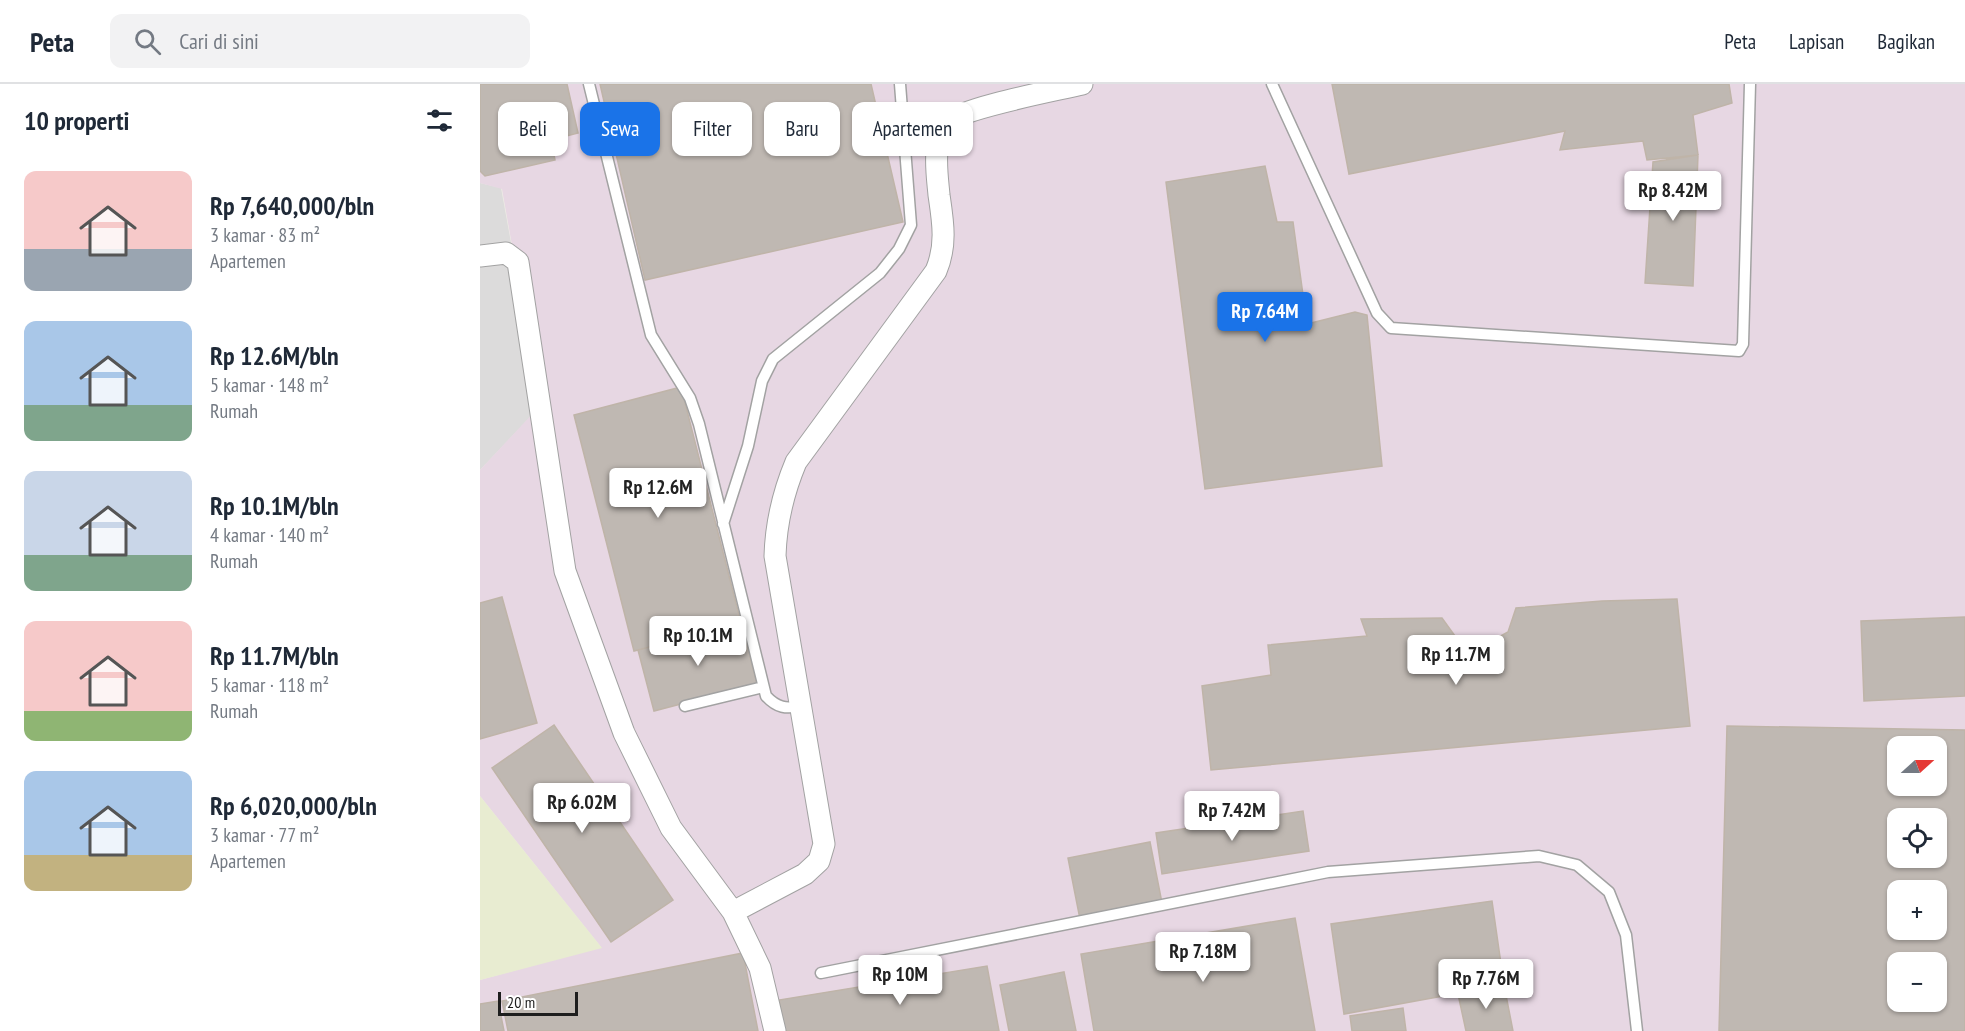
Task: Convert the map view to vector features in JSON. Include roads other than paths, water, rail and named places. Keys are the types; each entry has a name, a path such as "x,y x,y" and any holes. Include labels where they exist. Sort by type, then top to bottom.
{"street":[{"path":"733,912 805,874 819,861 824,844 775,556 776,525 784,491 796,462 936,271 943,253 944,236 936,166 938,144 950,121 971,111 1082,84"},
{"path":"480,255 506,253 518,262 565,572 624,733 671,828 733,912 760,968 775,1031"}],"lane":[{"path":"589,84 651,335 690,398 699,424 766,696 775,705 788,708 801,706"},
{"path":"723,524 748,446 762,381 773,359 880,273 899,249 911,225 900,84"},
{"path":"1272,84 1377,313 1392,328 1739,351 1743,345 1750,84"},
{"path":"685,706 763,687"},
{"path":"821,973 1328,872 1539,856 1577,865 1609,892 1626,935 1637,1031"}]}
